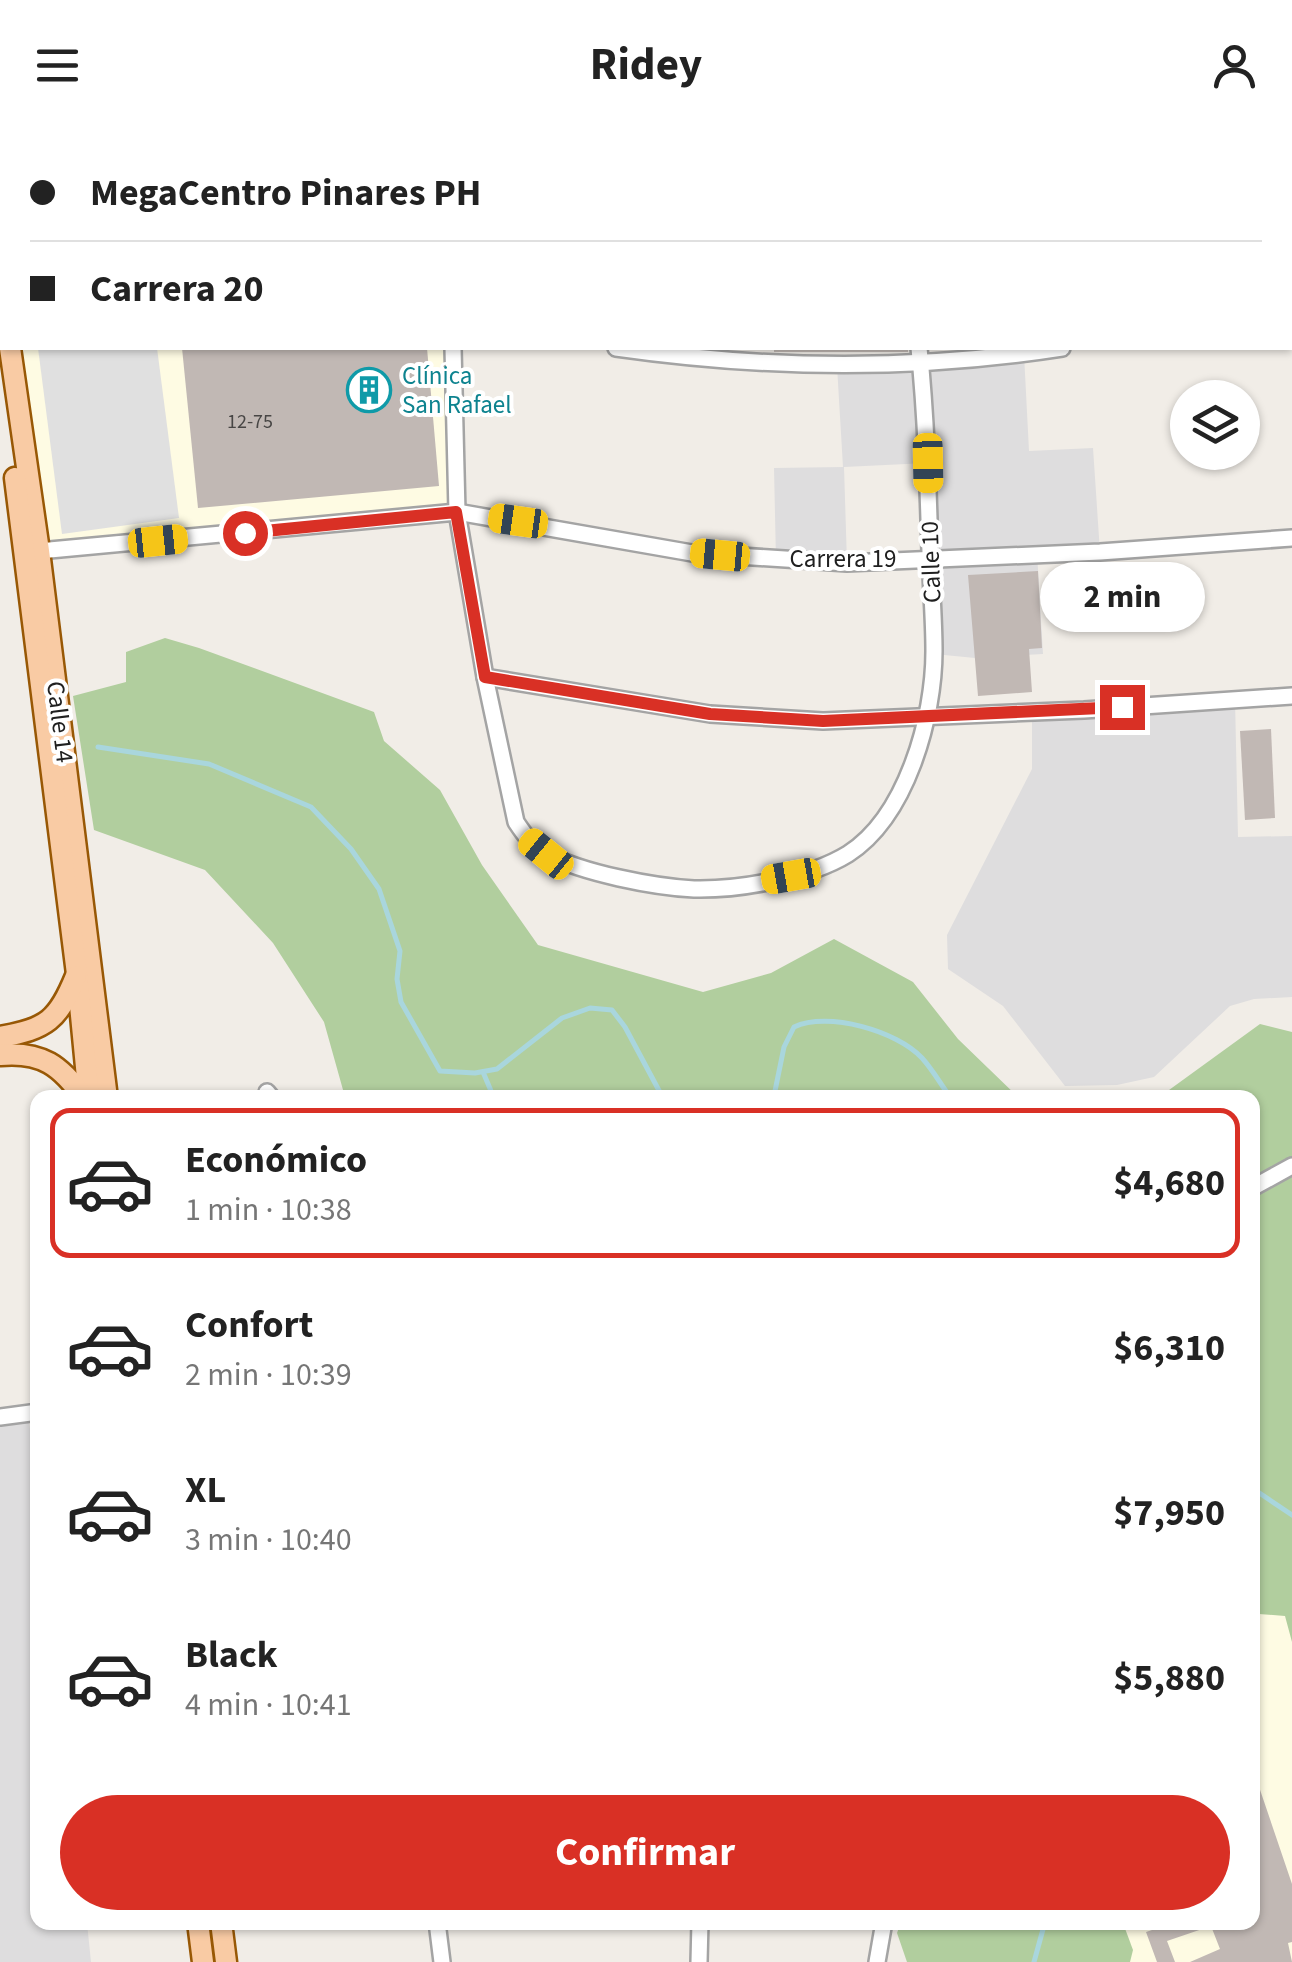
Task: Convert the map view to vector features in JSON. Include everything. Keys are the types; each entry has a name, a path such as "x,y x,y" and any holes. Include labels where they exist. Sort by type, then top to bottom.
{"main road":[{"name":"Calle 14","path":"10,350 106,1090"},
{"name":"Calle 14","path":"0,373 77,974 86,1090"},
{"path":"0,1037 40,1028 52,1020 63,1007 77,974"},
{"path":"57,1065 84,1050 99,1031"},
{"path":"0,1056 31,1057 57,1065 79,1090"},
{"path":"199,1930 203,1962"},
{"path":"222,1930 226,1962"}],"street":[{"path":"452,350 456,512 485,677 710,714 823,721 1292,696"},
{"path":"630,350 698,360 836,366 920,355 1021,350"},
{"name":"Calle 10","path":"485,677 516,822 528,840 546,854 662,888 715,890 791,876 847,854 873,831 894,804 914,766 925,716 934,654 920,355"},
{"name":"Carrera 19","path":"39,552 456,512 692,553 847,563 1100,552 1292,538"},
{"path":"1260,1184 1284,1170"},
{"path":"0,1417 30,1413"},
{"path":"438,1930 442,1962"},
{"path":"700,1930 700,1962"},
{"path":"877,1962 883,1930"}],"shaded area":[{"path":"10,350 453,350 457,512 39,551"},
{"path":"38,350 157,350 179,518 62,534"},
{"path":"1024,354 1029,451 1093,448 1100,552 1037,553 1043,654 975,658 934,654 927,463 844,467 847,563 776,560 774,468 843,467 837,366"},
{"path":"1235,699 1238,837 1292,836 1292,997 1254,999 1230,1006 1154,1077 1117,1085 1065,1086 1003,1006 948,969 947,935 1032,769 1032,712"},
{"path":"1292,1126 1292,1962 1034,1962 1043,1930 1260,1930 1260,1141"},
{"path":"28,1413 30,1429 30,1930 88,1930 91,1962 0,1962 0,1417"}],"green space":[{"path":"165,638 374,712 384,741 440,790 482,865 538,945 703,992 771,973 834,939 913,982 958,1039 1011,1090 343,1090 324,1022 273,943 205,870 94,830 73,696 126,682 126,652"},
{"path":"1260,1024 1292,1032 1292,1642 1285,1616 1260,1614 1260,1090 1169,1090"},
{"path":"1126,1930 1133,1950 1130,1962 907,1962 897,1933"}],"building":[{"path":"182,350 427,350 439,486 198,508"},
{"path":"774,350 908,350 908,352"},
{"path":"1038,571 1042,648 1029,649 1032,692 978,696 968,575"},
{"path":"1271,729 1275,818 1245,820 1240,731"},
{"path":"1260,1790 1292,1884 1292,1942 1288,1943 1292,1962 1190,1962 1220,1949 1213,1930 1260,1930"},
{"path":"1199,1930 1167,1941 1175,1962 1157,1962 1146,1932"}],"waterway":[{"path":"98,747 209,764 311,807 351,849 379,889 400,951 397,979 401,1002 440,1071 475,1073 497,1069 562,1018 590,1008 612,1010 659,1090"},
{"path":"775,1090 784,1047 794,1027 825,1021 861,1026 911,1048 945,1090"},
{"path":"483,1072 491,1090"},
{"path":"1260,1493 1292,1515"},
{"path":"1034,1962 1043,1930"}],"place":[{"name":"Clínica San Rafael","path":"369,390"}],"route":[{"path":"245,533 456,512 485,677 710,714 823,721 1122,707"}]}
